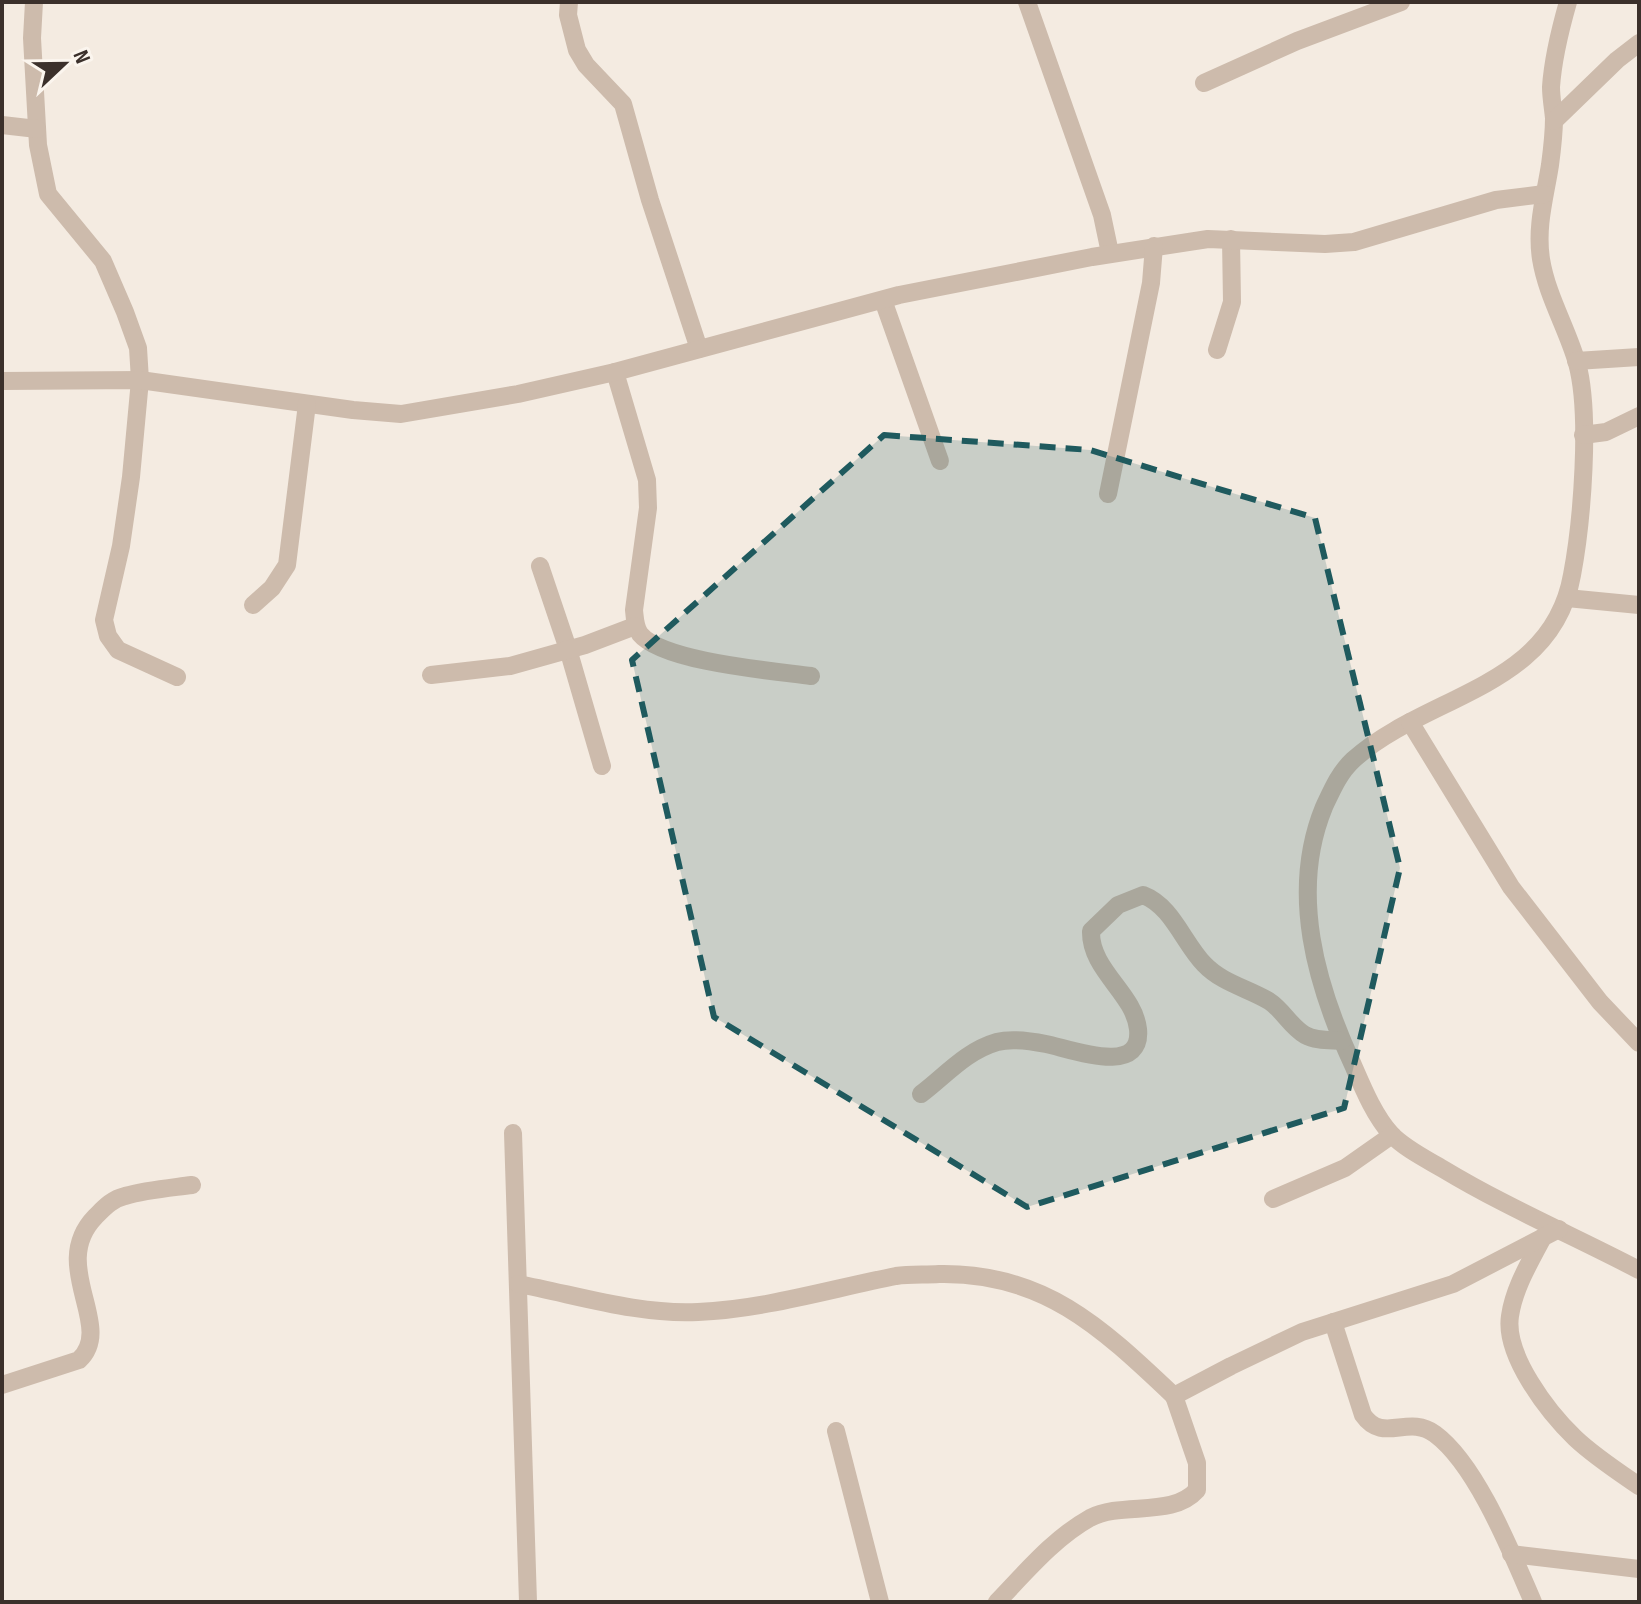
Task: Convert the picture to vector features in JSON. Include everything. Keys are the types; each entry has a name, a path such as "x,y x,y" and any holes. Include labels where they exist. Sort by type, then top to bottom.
{"street":[{"path":"34,2 32,38 38,145 48,194 97,253 113,280 138,348 140,380 131,477 121,546 104,620 108,636 118,650 177,677"},
{"path":"569,2 568,15 577,50 586,65 623,104 650,200 699,349"},
{"path":"1204,83 1297,41 1401,2"},
{"path":"1568,2 1554,53 1551,92 1554,121 1539,235 1541,261 1576,361 1581,387 1583,435 1577,544 1567,598 1545,640 1523,660 1476,689 1430,710 1376,742 1349,763 1330,794 1310,855 1307,902 1311,942 1342,1041 1376,1112 1392,1135 1551,1233 1639,1270"},
{"path":"1032,4 1102,215 1110,253"},
{"path":"1554,121 1639,43"},
{"path":"2,125 37,129"},
{"path":"2,381 140,380 401,414 518,394 615,372 883,300 1110,253 1208,239 1325,244 1354,242 1496,200 1544,194"},
{"path":"1217,350 1232,302 1231,239"},
{"path":"1108,494 1151,283 1154,246"},
{"path":"883,300 940,461"},
{"path":"1576,361 1639,357"},
{"path":"615,372 647,480 648,508 635,626 646,639 687,656 811,676"},
{"path":"253,605 272,588 287,565 307,404"},
{"path":"1583,435 1606,432 1639,416"},
{"path":"540,566 602,766"},
{"path":"1567,598 1639,605"},
{"path":"431,675 510,666 635,626"},
{"path":"1410,722 1511,887 1600,1002 1639,1043"},
{"path":"921,1094 954,1064 999,1041 1047,1044 1104,1057 1130,1051 1136,1042 1137,1024 1093,950 1091,931 1118,905 1143,895 1155,900 1165,910 1188,945 1218,976 1268,1001 1292,1026 1307,1036 1342,1041"},
{"path":"513,1133 528,1602"},
{"path":"1273,1199 1332,1175 1392,1135"},
{"path":"2,1385 79,1360 88,1352 91,1333 77,1250 87,1226 112,1201 124,1196 192,1185"},
{"path":"1174,1396 1302,1332 1453,1284 1551,1233"},
{"path":"1551,1233 1515,1294 1509,1319 1511,1340 1524,1370 1556,1417 1575,1438 1639,1486"},
{"path":"518,1284 656,1311 698,1312 759,1305 901,1275 972,1274 1022,1285 1091,1321 1174,1396 1197,1463 1197,1490 1179,1503 1091,1518 1046,1551 997,1602"},
{"path":"1333,1322 1363,1415 1372,1426 1380,1429 1413,1425 1434,1433 1464,1464 1533,1602"},
{"path":"836,1431 880,1602"},
{"path":"1511,1554 1639,1569"}],"highlighted area":[{"path":"884,435 1090,450 1315,518 1400,868 1344,1108 1027,1207 714,1017 632,660"}]}
